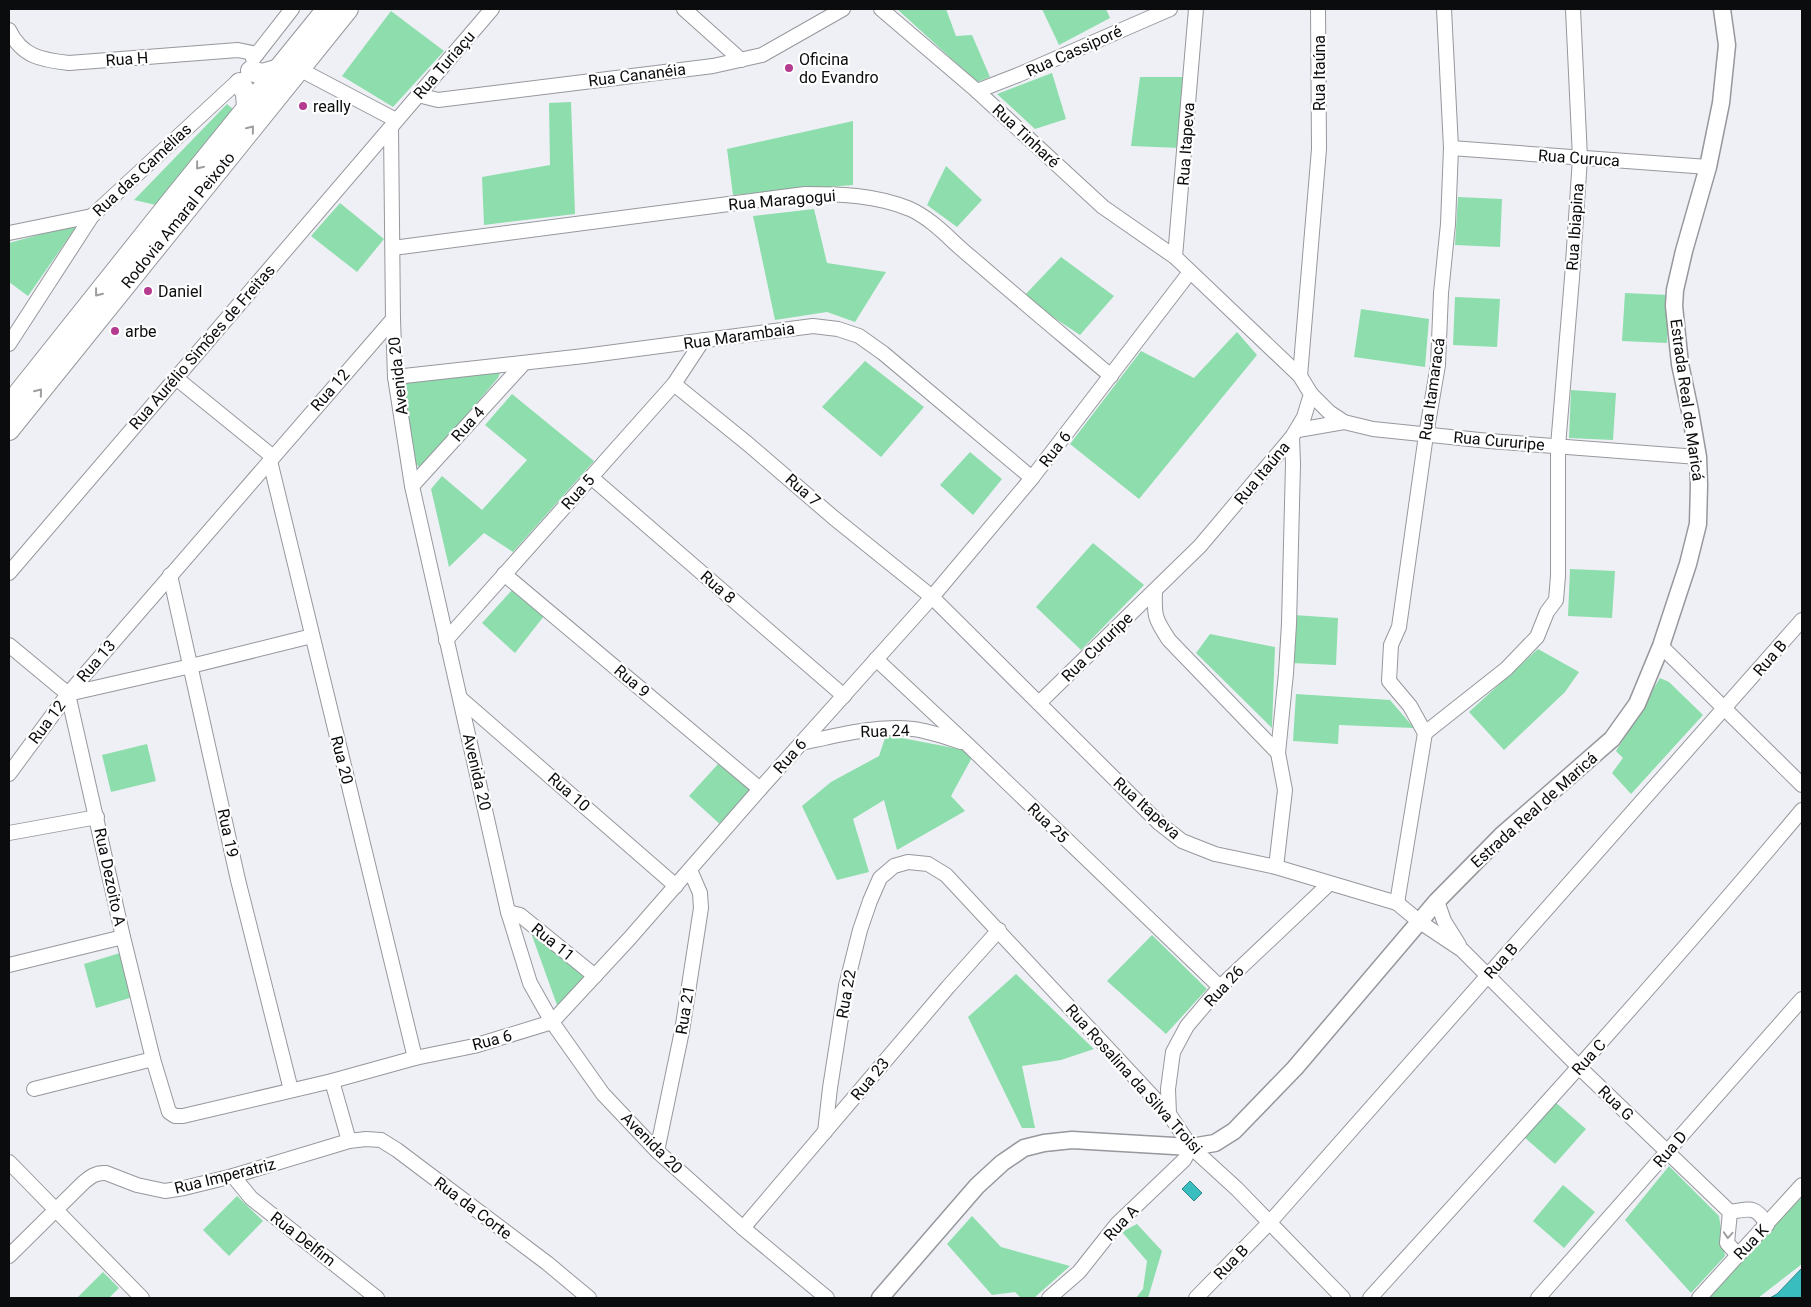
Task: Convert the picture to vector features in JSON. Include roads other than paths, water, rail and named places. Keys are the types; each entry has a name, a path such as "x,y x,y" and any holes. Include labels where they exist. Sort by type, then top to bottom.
{"highway":[{"name":"Rodovia Amaral Peixoto","path":"9,404 327,9"},
{"name":"Rodovia Amaral Peixoto","path":"9,430 348,9"},
{"path":"247,108 247,72 262,74 279,69"}],"main road":[{"name":"Estrada Real de Maricá","path":"881,1298 977,1186 1002,1163 1024,1148 1044,1143 1072,1140 1191,1147 1215,1143 1234,1131 1294,1068 1437,901 1502,835 1612,739 1637,704 1661,646 1688,564 1698,524 1698,457 1680,364 1674,306 1675,290 1684,251 1708,167 1721,103 1727,45 1722,9"}],"street":[{"name":"Rua das Camélias","path":"9,344 92,216 247,72 292,9"},
{"name":"Rua Turiaçu","path":"394,124 492,9"},
{"path":"684,9 741,60"},
{"name":"Rua Cananéia","path":"418,95 438,100 713,66 762,55 842,9"},
{"name":"Rua Tinharé","path":"881,9 977,91 1103,207 1175,257"},
{"name":"Rua Cassiporé","path":"977,91 1170,9"},
{"name":"Rua Itapeva","path":"1175,257 1196,9"},
{"name":"Rua Itaúna","path":"1300,376 1319,149 1318,9"},
{"name":"Rua Itamaracá","path":"1425,732 1410,706 1389,681 1391,645 1399,627 1426,435 1438,365 1441,293 1448,224 1451,148 1444,9"},
{"name":"Rua Ibiapina","path":"1425,732 1506,669 1537,637 1547,612 1556,600 1558,576 1558,446 1572,288 1580,158 1573,9"},
{"name":"Rua H","path":"9,30 14,40 28,53 42,60 69,63 238,50 247,72"},
{"path":"299,69 394,124"},
{"name":"Avenida 20","path":"394,124 393,318 395,377 412,486 508,912 530,983 552,1022 603,1094 657,1151 743,1228 827,1298"},
{"name":"Rua Aurélio Simões de Freitas","path":"9,573 14,555 176,378 394,124"},
{"name":"Rua Curuca","path":"1451,148 1708,167"},
{"name":"Rua Maragogui","path":"393,248 805,194 863,196 888,201 928,219 1112,376"},
{"path":"9,233 92,216"},
{"path":"1175,257 1300,376 1311,394"},
{"name":"Rua 6","path":"291,1090 332,1081 415,1058 474,1046 552,1022 676,886 932,596 1032,478 1190,272"},
{"name":"Rua 12","path":"271,459 393,318"},
{"name":"Rua Marambaia","path":"395,377 524,363 813,326 838,329 859,336 883,353 1032,478"},
{"name":"Rua 5","path":"446,640 674,384 703,340"},
{"name":"Rua 4","path":"412,486 524,363"},
{"path":"176,378 271,459"},
{"name":"Rua 7","path":"674,384 748,444 834,518 932,596"},
{"name":"Rua Itaúna","path":"1156,590 1200,546 1295,433 1304,417 1311,394"},
{"name":"Rua Cururipe","path":"1311,394 1329,412 1344,422 1373,430 1698,457"},
{"path":"1276,867 1285,790 1278,753 1286,673 1295,433 1344,422"},
{"name":"Rua 13","path":"68,694 271,459"},
{"name":"Rua 20","path":"271,459 312,636 415,1058"},
{"name":"Rua 8","path":"591,478 844,696"},
{"name":"Rua 9","path":"504,574 760,789"},
{"name":"Rua 19","path":"170,575 238,880 291,1090"},
{"path":"1156,590 1154,612 1158,623 1169,640 1278,753"},
{"name":"Rua Cururipe","path":"1039,703 1156,590"},
{"name":"Rua Itapeva","path":"932,596 1159,824 1182,840 1215,854 1276,867 1329,884 1377,896 1397,903 1420,922"},
{"name":"Rua B","path":"1196,1298 1270,1222 1802,620"},
{"name":"Rua 13","path":"68,694 312,636"},
{"path":"9,645 68,694"},
{"path":"1661,646 1802,785"},
{"name":"Rua 25","path":"876,659 1220,987"},
{"name":"Rua 12","path":"9,774 68,694"},
{"name":"Rua Dezoito A","path":"68,694 123,938 153,1058 169,1112 175,1116 184,1116 291,1090"},
{"name":"Rua 10","path":"461,699 676,886"},
{"name":"Rua 24","path":"802,742 871,729 890,728 914,729 967,744"},
{"path":"1397,903 1425,732"},
{"name":"Rua C","path":"1370,1298 1580,1068 1716,914 1802,810"},
{"path":"9,834 97,817"},
{"name":"Rua Rosalina da Silva Troisi","path":"894,866 908,862 928,864 946,875 1169,1114 1191,1147 1237,1189 1343,1298"},
{"name":"Rua 22","path":"825,1132 846,986 870,901 880,878 894,866"},
{"name":"Rua 21","path":"657,1151 682,1031 701,908 700,893 690,870"},
{"name":"Rua 26","path":"1169,1114 1168,1089 1173,1052 1187,1026 1220,987 1329,884"},
{"name":"Rua G","path":"1437,901 1444,921 1462,950"},
{"name":"Rua 11","path":"508,912 520,915 595,976"},
{"name":"Rua G","path":"1420,922 1462,950 1580,1068 1730,1212"},
{"name":"Rua 23","path":"743,1228 948,986 999,930"},
{"path":"9,965 123,938"},
{"name":"Rua D","path":"1538,1298 1802,999"},
{"path":"34,1089 153,1058"},
{"path":"332,1081 350,1141"},
{"name":"Rua da Corte","path":"350,1141 373,1139 381,1140 388,1144 547,1263 589,1298"},
{"name":"Rua Imperatriz","path":"55,1209 83,1183 100,1172 137,1186 165,1191 233,1176 350,1141"},
{"name":"Rua A","path":"1050,1298 1079,1272 1117,1224 1184,1160 1191,1147"},
{"path":"9,1162 142,1298"},
{"name":"Rua Delfim","path":"233,1176 251,1198 377,1298"},
{"name":"Rua K","path":"1699,1298 1802,1185"},
{"path":"9,1256 55,1209"},
{"path":"1738,1255 1727,1243 1730,1212 1751,1209 1760,1213 1767,1225"}],"water":[{"path":"1190,1181 1202,1193 1194,1201 1182,1189"},
{"path":"1802,1268 1802,1298 1770,1298 1777,1294"}],"place":[{"name":"Oficina do Evandro","path":"789,68"},
{"name":"really","path":"303,106"},
{"name":"Daniel","path":"148,291"},
{"name":"arbe","path":"115,331"}]}
